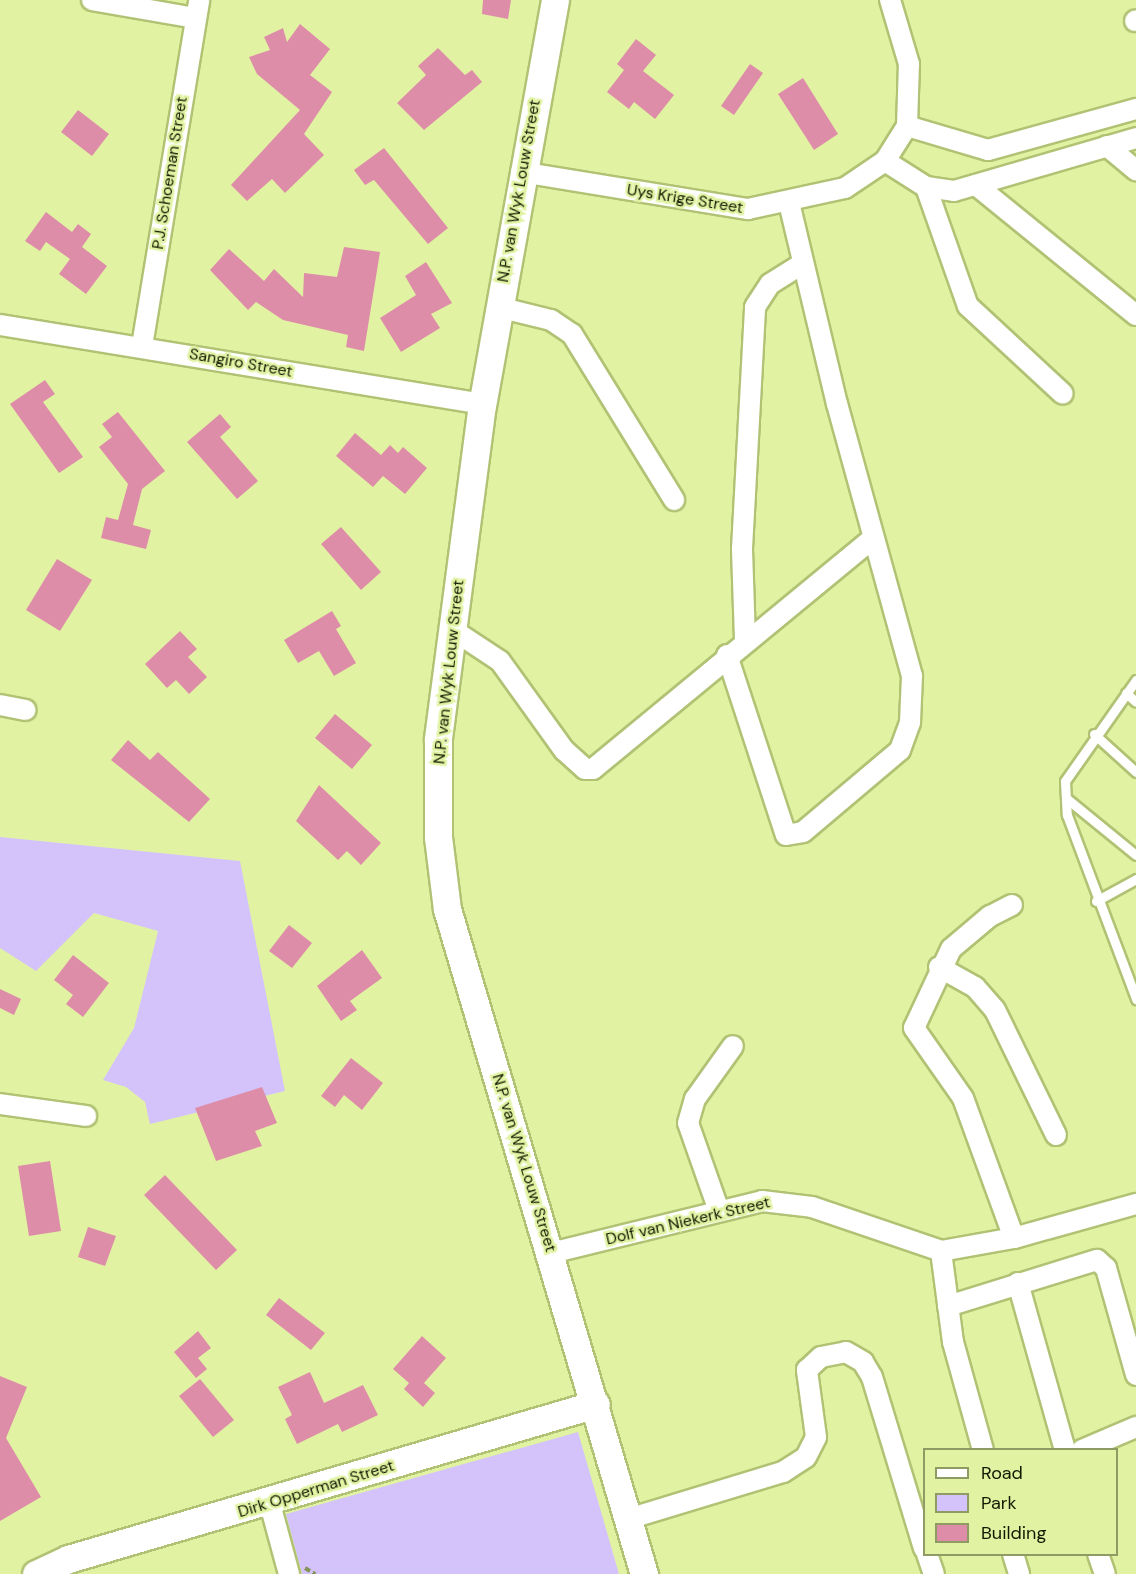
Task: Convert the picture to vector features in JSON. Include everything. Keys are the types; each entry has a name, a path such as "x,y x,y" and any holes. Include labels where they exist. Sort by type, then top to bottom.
{"street":[{"path":"92,0 197,9"},
{"name":"N.P. van Wyk Louw Street","path":"555,0 521,172 482,404 438,740 438,837 447,909 596,1404 644,1574"},
{"path":"890,0 909,64 907,126 988,150 1136,109"},
{"name":"P.J. Schoeman Street","path":"142,346 197,9"},
{"name":"Uys Krige Street","path":"521,172 748,209 789,202 845,188 885,161 907,126"},
{"path":"885,161 926,187 946,192 1136,138"},
{"path":"1107,146 1136,170"},
{"path":"976,185 1136,315"},
{"path":"926,187 968,306 1064,394"},
{"path":"727,655 779,826 786,835 800,834 893,760 910,722 912,676 872,539 789,202"},
{"path":"745,640 741,549 756,307 770,284 803,263"},
{"path":"498,307 551,320 572,334 674,500"},
{"name":"Sangiro Street","path":"0,325 142,346 482,404"},
{"path":"453,630 501,661 564,750 585,770 603,762 745,640 872,539"},
{"path":"0,705 26,710"},
{"path":"1012,905 966,933 939,967 915,1035 945,1067 963,1098 1014,1238"},
{"path":"939,967 975,987 995,1010 1056,1135"},
{"path":"718,1211 688,1123 695,1100 734,1046"},
{"path":"0,1104 86,1116"},
{"name":"Dolf van Niekerk Street","path":"551,1253 718,1211 788,1201 941,1251 1014,1238 1136,1204"},
{"path":"941,1251 948,1306 983,1448"},
{"path":"948,1306 1091,1260 1103,1263 1136,1375"},
{"path":"1018,1283 1065,1448"},
{"path":"628,1518 783,1472 806,1457 816,1437 807,1370 821,1357 846,1352 863,1362 872,1377 923,1545"},
{"name":"Dirk Opperman Street","path":"36,1574 68,1559 270,1504 596,1404"},
{"path":"1084,1448 1136,1427"},
{"path":"270,1504 289,1574"},
{"path":"928,1556 934,1574"},
{"path":"1014,1556 1019,1574"},
{"path":"1099,1556 1105,1574"}],"lane":[{"path":"1136,680 1094,734 1065,781 1066,798 1096,901 1136,999"},
{"path":"1126,693 1136,702"},
{"path":"1094,734 1136,772"},
{"path":"1066,798 1136,855"},
{"path":"1096,901 1136,879"}],"green space":[{"path":"0,837 240,861 285,1091 150,1124 145,1102 126,1087 103,1080 134,1028 158,931 94,913 36,971 0,948"},
{"path":"578,1432 619,1574 302,1574 286,1514"}],"building":[{"path":"483,0 511,0 508,19 482,14"},
{"path":"300,24 330,49 310,75 332,92 304,134 324,155 285,193 272,179 247,201 231,185 300,110 257,74 249,57 270,50 264,37 283,28 287,42"},
{"path":"636,39 656,55 643,71 674,95 655,119 634,102 629,109 607,92 624,70 617,64"},
{"path":"438,48 465,75 472,70 482,82 424,130 397,103 426,75 418,66"},
{"path":"750,64 763,73 734,115 721,106"},
{"path":"803,78 838,134 814,150 778,94"},
{"path":"78,110 109,134 92,156 61,132"},
{"path":"384,148 448,228 428,244 374,180 365,185 354,170"},
{"path":"46,212 72,232 78,224 91,234 82,247 107,266 86,294 59,274 70,259 46,242 40,251 25,241"},
{"path":"344,247 380,252 364,351 346,347 348,335 283,320 256,302 248,310 210,270 229,249 264,281 274,269 303,297 304,273 337,277"},
{"path":"426,262 452,303 431,314 440,328 401,352 380,318 416,295 405,276"},
{"path":"45,380 55,394 43,402 83,457 59,473 10,404"},
{"path":"118,412 165,471 142,489 133,525 151,530 146,549 101,538 106,517 118,520 128,484 99,447 112,437 102,424"},
{"path":"220,414 231,427 220,437 258,481 237,499 187,442"},
{"path":"355,433 381,455 390,445 398,453 403,447 427,468 405,494 383,476 373,487 336,456"},
{"path":"341,527 381,572 361,590 321,544"},
{"path":"57,559 92,580 60,631 26,610"},
{"path":"332,611 341,626 336,629 356,663 334,676 319,651 298,663 284,640"},
{"path":"180,631 197,649 188,657 207,677 189,694 176,680 167,688 145,664"},
{"path":"335,714 372,745 352,769 315,738"},
{"path":"128,740 150,760 158,752 210,799 189,822 111,760"},
{"path":"319,785 381,843 361,865 347,851 338,860 296,821"},
{"path":"289,925 312,943 292,968 269,951"},
{"path":"362,950 382,978 350,1001 357,1010 341,1021 317,986"},
{"path":"73,955 109,983 83,1017 66,1004 73,995 54,980"},
{"path":"0,989 21,999 14,1015 0,1008"},
{"path":"351,1058 383,1083 362,1110 344,1095 335,1107 321,1096"},
{"path":"262,1087 277,1123 255,1131 262,1146 216,1161 195,1108"},
{"path":"50,1161 61,1231 29,1236 18,1166"},
{"path":"165,1175 237,1250 216,1270 144,1195"},
{"path":"88,1227 116,1236 105,1266 78,1257"},
{"path":"279,1298 325,1333 311,1350 266,1315"},
{"path":"198,1331 211,1348 198,1358 207,1369 196,1378 174,1352"},
{"path":"422,1336 446,1358 424,1383 435,1393 423,1407 404,1389 409,1383 393,1369"},
{"path":"310,1372 324,1403 363,1385 378,1415 342,1432 338,1424 297,1444 285,1419 292,1415 278,1387"},
{"path":"0,1376 27,1387 6,1438 41,1497 0,1521"},
{"path":"200,1379 234,1420 213,1437 179,1396"}]}
